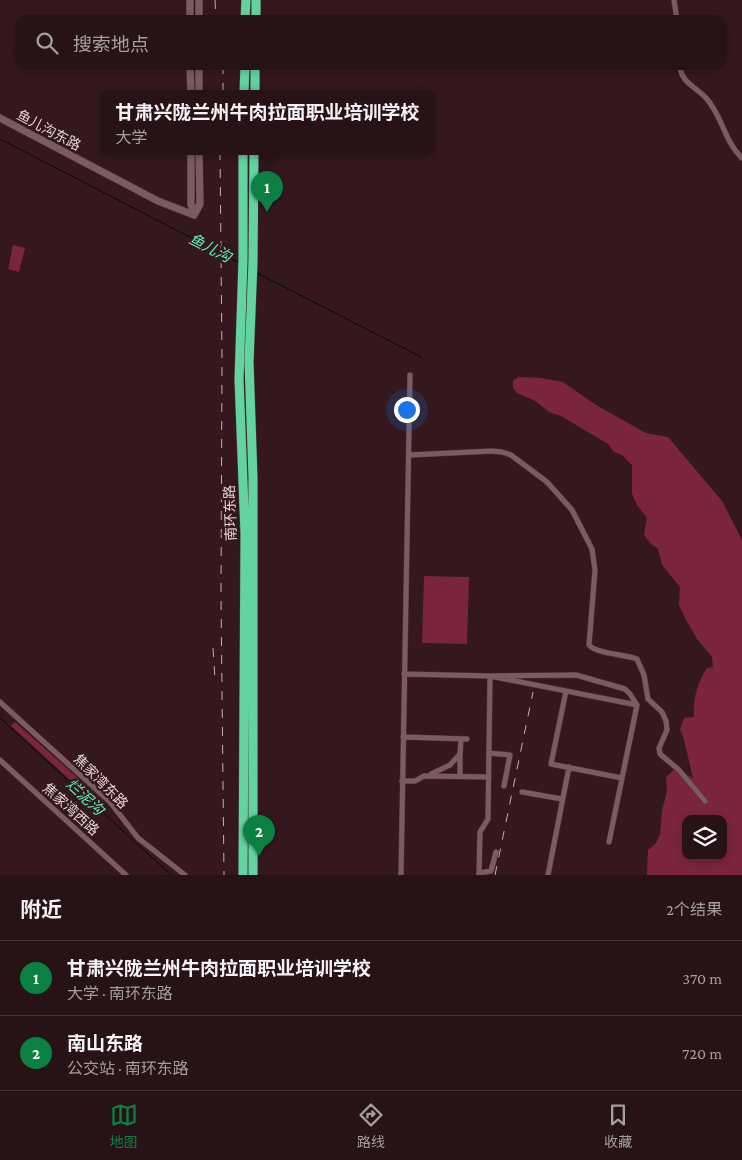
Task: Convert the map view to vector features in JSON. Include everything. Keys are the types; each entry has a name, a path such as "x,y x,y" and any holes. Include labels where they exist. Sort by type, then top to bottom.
{"highway":[{"path":"245,15 246,0"},
{"path":"256,0 256,15"},
{"path":"244,90 245,70"},
{"path":"255,70 255,90"},
{"name":"南环东路","path":"243,875 244,534 239,379 244,155"},
{"name":"南环东路","path":"253,875 252,478 249,379 254,155"},
{"path":"239,379 249,379"}],"street":[{"path":"190,0 190,15"},
{"path":"198,0 199,15"},
{"path":"674,0 676,15"},
{"path":"190,70 190,90"},
{"path":"199,70 199,90"},
{"path":"680,70 689,84 706,98 719,119 733,150 742,158"},
{"name":"鱼儿沟东路","path":"0,118 158,201 194,215"},
{"path":"191,155 191,204 194,215"},
{"path":"194,215 200,204 199,155"},
{"path":"401,875 410,375"},
{"path":"408,455 492,451 512,455 547,482 572,510 592,549 595,570 590,645 595,650 637,659 644,675 648,698 662,712 666,721 668,730 659,748 660,754 679,770 706,801"},
{"path":"404,674 576,675 625,690 630,694 637,705 608,842"},
{"path":"490,676 637,705"},
{"path":"490,676 488,819 480,832 479,874 492,869 496,852"},
{"path":"566,691 551,764 622,778"},
{"name":"焦家湾东路","path":"0,702 110,802 138,838 185,875"},
{"path":"403,738 468,739"},
{"path":"460,777 461,739"},
{"path":"489,753 510,755 504,786"},
{"path":"402,781 415,781 438,772 450,765 460,754"},
{"name":"焦家湾西路","path":"0,760 126,875"},
{"path":"548,875 569,767"},
{"path":"424,776 489,777"},
{"path":"522,792 562,800"}],"shaded area":[{"path":"13,245 25,248 19,272 8,269"},
{"path":"518,377 541,378 563,382 596,405 646,433 668,437 722,501 742,540 742,875 647,875 648,850 656,843 660,834 662,811 667,791 666,777 675,769 693,778 680,729 684,718 694,717 696,691 707,668 713,667 712,657 697,639 679,605 680,587 662,565 658,549 644,535 647,518 637,505 632,494 632,465 622,455 614,452 608,444 561,416 549,412 535,401 517,393 513,388 513,381"},
{"path":"424,576 469,577 467,644 422,643"},
{"path":"15,722 106,803 101,808 11,726"}],"waterway":[{"name":"鱼儿沟","path":"0,139 238,262"},
{"name":"鱼儿沟","path":"257,273 421,357"},
{"name":"烂泥沟","path":"0,718 171,875"}],"railway":[{"path":"215,0 216,15"},
{"path":"223,70 223,90"},
{"path":"220,155 224,875"},
{"path":"213,648 215,679"},
{"path":"495,875 533,692"}],"place":[{"name":"甘肃兴陇兰州牛肉拉面职业培训学校","path":"267,212"},
{"name":"南山东路","path":"259,856"}]}
